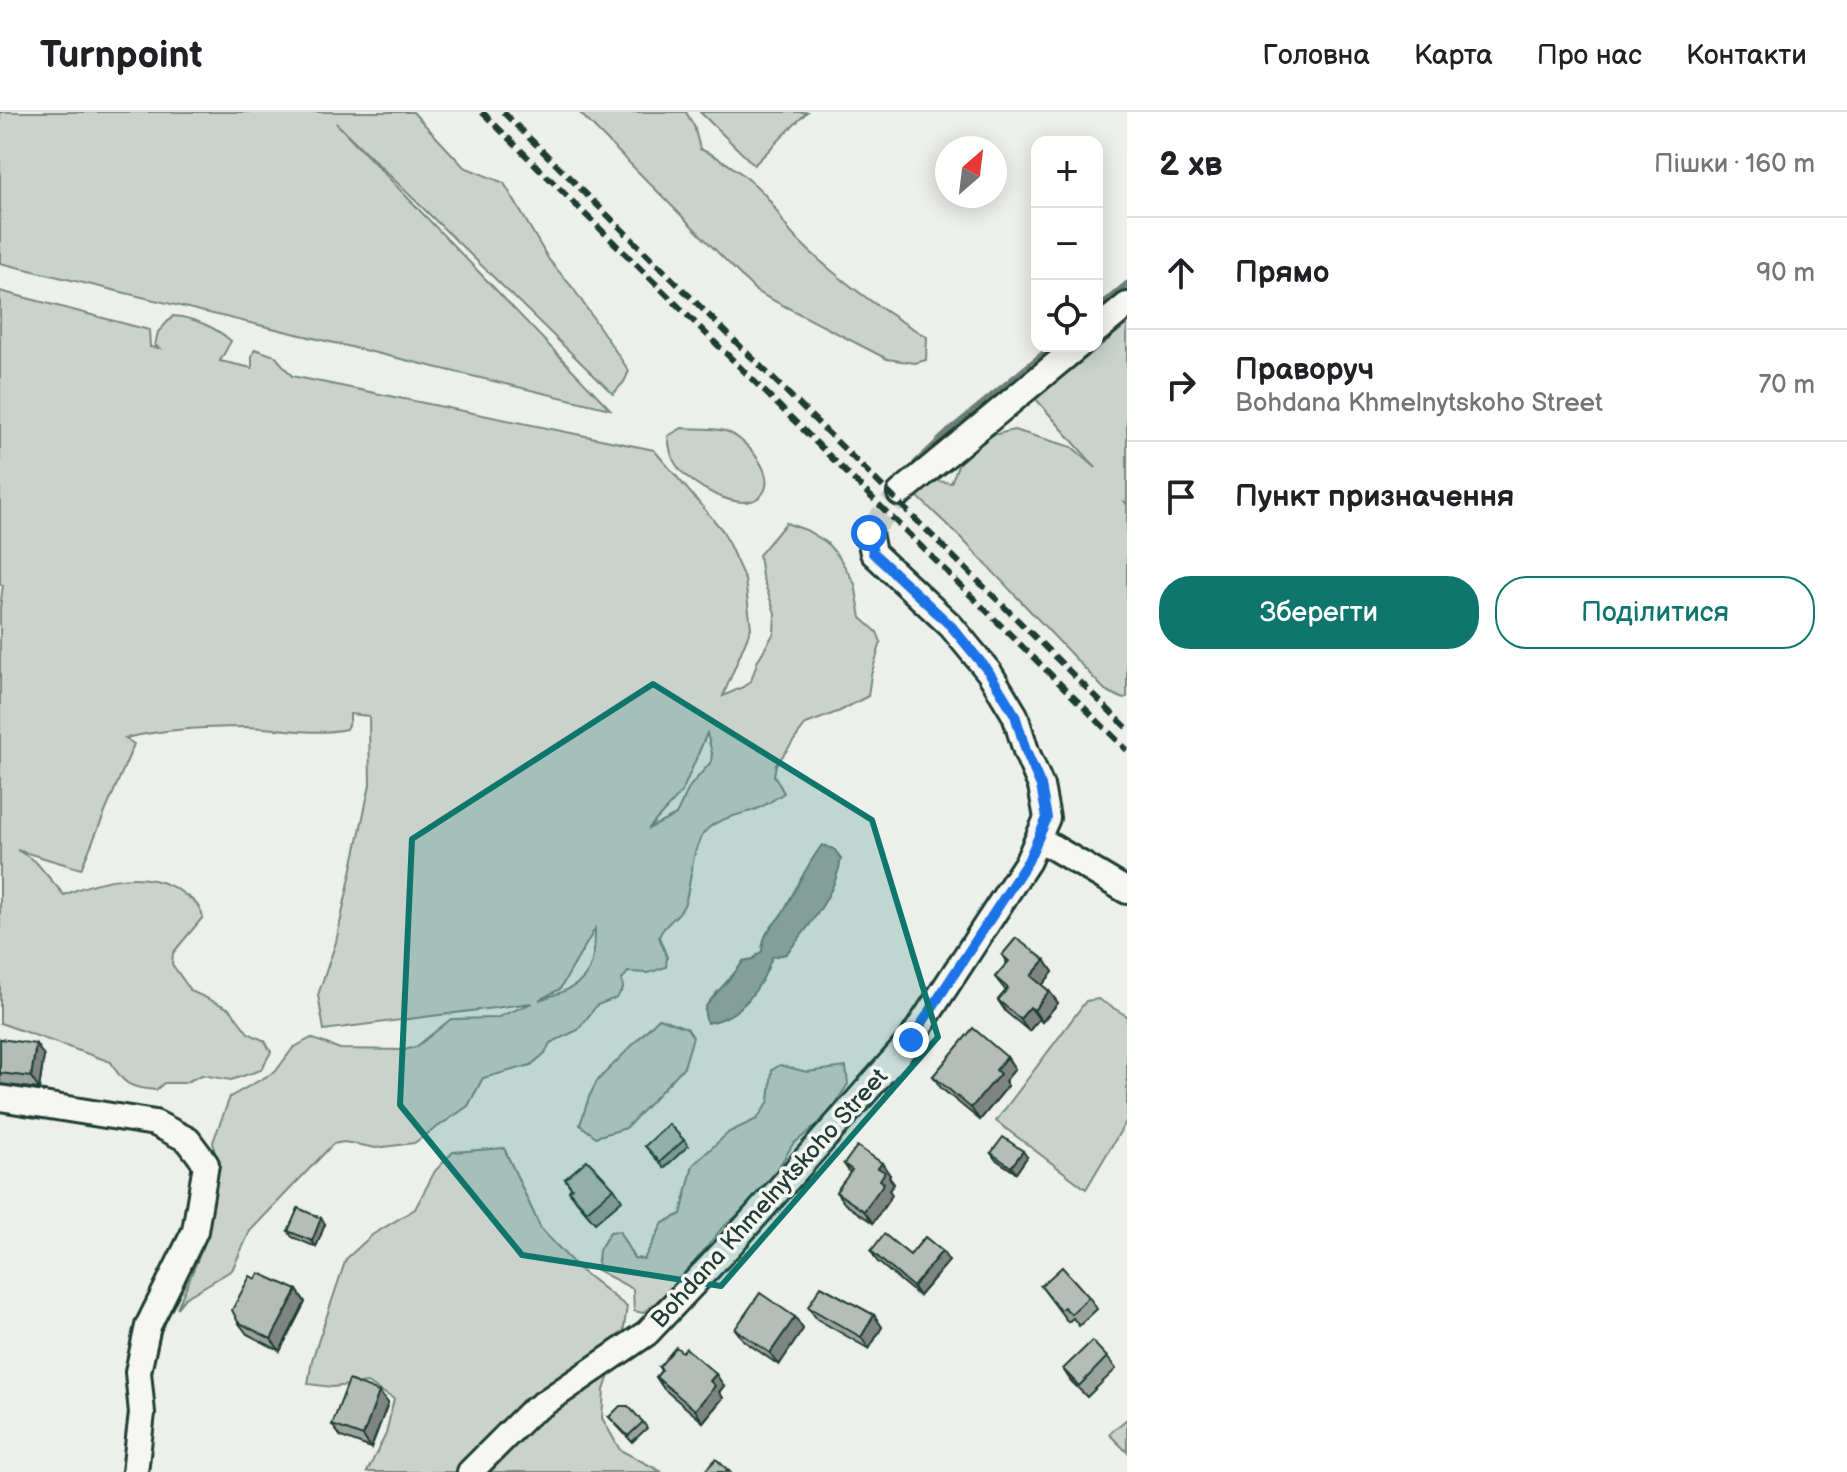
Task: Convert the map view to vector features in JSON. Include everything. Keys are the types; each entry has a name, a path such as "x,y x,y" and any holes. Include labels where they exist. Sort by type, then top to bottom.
{"street":[{"path":"1103,325 1127,305"},
{"path":"900,493 1071,352"},
{"path":"869,533 873,553 951,626 989,672 1015,715 1041,786 1047,818 1039,839 1127,891"},
{"name":"Bohdana Khmelnytskoho Street","path":"470,1472 528,1414 647,1333 809,1158 911,1040 1020,874 1039,839"},
{"path":"0,1098 155,1123 188,1140 206,1164 195,1231 148,1326 138,1372 142,1413 135,1472"}],"highlighted area":[{"path":"653,684 872,820 938,1037 721,1286 522,1255 400,1105 412,839"}],"shaded area":[{"path":"0,112 413,112 464,167 504,183 549,260 573,288 629,371 613,394 336,123 610,409 0,263"},
{"path":"579,112 686,112 694,126 700,149 728,164 755,185 787,228 809,251 874,303 927,337 926,360 915,363 887,359 757,292"},
{"path":"700,112 807,112 754,165"},
{"path":"0,291 149,330 150,347 159,348 155,345 158,332 173,316 180,317 212,328 231,341 220,361 252,368 255,349 275,356 292,376 654,450 723,531 745,580 751,628 723,696 751,681 758,660 774,633 775,613 762,576 759,555 786,523 826,542 839,557 855,584 861,618 877,632 881,642 868,696 806,724 776,765 774,775 784,793 757,809 712,825 702,836 695,852 685,903 659,937 667,957 666,967 648,973 628,972 622,980 623,989 616,998 597,1005 578,1030 550,1043 545,1053 531,1065 483,1078 468,1106 414,1143 376,1148 344,1142 333,1144 250,1231 232,1270 185,1298 177,1308 204,1245 200,1227 216,1160 213,1142 230,1097 276,1071 293,1048 311,1038 340,1049 404,1050 416,1047 451,1019 496,1018 532,1003 324,1030 318,995 336,942 370,785 369,716 350,714 346,729 334,731 217,727 125,738 134,744 81,869 17,850 35,861 64,895 109,880 141,878 170,886 193,901 203,917 173,953 172,964 191,991 230,1009 248,1033 265,1041 271,1052 261,1070 231,1080 202,1075 184,1083 164,1083 156,1090 140,1088 124,1080 111,1062 0,1023 0,608 3,585 0,584","holes":["707,733 711,762 690,786 676,815 648,829 682,792","595,929 593,959 584,978 567,990 539,1000 560,989"]},
{"path":"1127,324 1127,697 1123,699 1105,690 962,539 916,495 931,480 951,483 959,463 974,448 993,435 1014,430 1072,447 1096,468 1036,399 1093,352 1103,352 1103,344"},
{"path":"682,428 725,431 742,441 764,470 765,490 758,498 738,501 714,494 692,481 675,463 670,448 668,436"},
{"path":"822,845 834,849 841,858 834,884 820,909 786,954 772,957 748,1000 730,1015 707,1023 706,1006 743,961 753,959 762,951 767,933 783,912"},
{"path":"1098,999 1127,1016 1127,1120 1086,1189 996,1121 1086,1001"},
{"path":"659,1018 687,1028 693,1037 684,1067 626,1128 596,1137 580,1125 597,1081"},
{"path":"780,1065 807,1072 846,1067 848,1084 826,1118 793,1144 761,1196 722,1228 677,1284 643,1313 634,1311 633,1289 597,1270 599,1250 610,1232 619,1231 634,1258 644,1259 663,1223 681,1214 693,1165 729,1132 757,1119 769,1101 772,1070"},
{"path":"504,1148 541,1229 579,1269 627,1307 623,1334 604,1390 602,1418 620,1450 662,1472 367,1472 386,1434 394,1399 367,1383 332,1387 308,1384 312,1360 346,1259 372,1235 415,1209 435,1171 453,1152"},
{"path":"1127,1419 1127,1452 1109,1434"}],"building":[{"path":"1016,938 1045,960 1031,976 1049,991 1034,1010 1030,1007 1020,1019 998,1000 1008,988 995,977 1009,961 1002,955"},
{"path":"973,1028 1007,1057 996,1070 1000,1074 971,1108 933,1076"},
{"path":"0,1039 36,1044 31,1077 0,1073"},
{"path":"669,1124 684,1140 660,1162 645,1146"},
{"path":"1003,1137 1023,1151 1011,1167 991,1153"},
{"path":"857,1146 882,1163 878,1168 885,1172 880,1180 884,1183 864,1211 836,1192 852,1170 844,1164"},
{"path":"587,1160 614,1188 587,1211 569,1191 572,1188 565,1179"},
{"path":"298,1208 321,1218 312,1241 288,1231"},
{"path":"884,1234 910,1255 925,1237 942,1251 913,1287 871,1251"},
{"path":"1062,1267 1089,1297 1071,1314 1064,1307 1060,1310 1041,1286"},
{"path":"259,1273 297,1290 271,1339 238,1322 232,1310 250,1276 256,1279"},
{"path":"821,1286 874,1315 861,1337 808,1307"},
{"path":"760,1293 795,1317 770,1353 735,1329"},
{"path":"1092,1341 1107,1357 1079,1386 1063,1369"},
{"path":"676,1347 682,1352 686,1348 716,1374 710,1381 715,1386 695,1410 656,1377 662,1370 659,1367"},
{"path":"349,1380 379,1392 363,1436 332,1425"},
{"path":"620,1406 628,1406 643,1422 628,1436 609,1417"},
{"path":"716,1459 730,1472 704,1472"}],"waterway":[{"path":"1103,305 1127,285"},
{"path":"916,464 953,429 1047,352"}],"tunnel":[{"path":"869,533 900,493"}],"railway":[{"path":"482,112 1127,750"},
{"path":"503,112 1127,728"}],"route":[{"path":"869,533 873,553 951,626 989,672 1015,715 1041,786 1047,818 1028,861 911,1040"}]}
